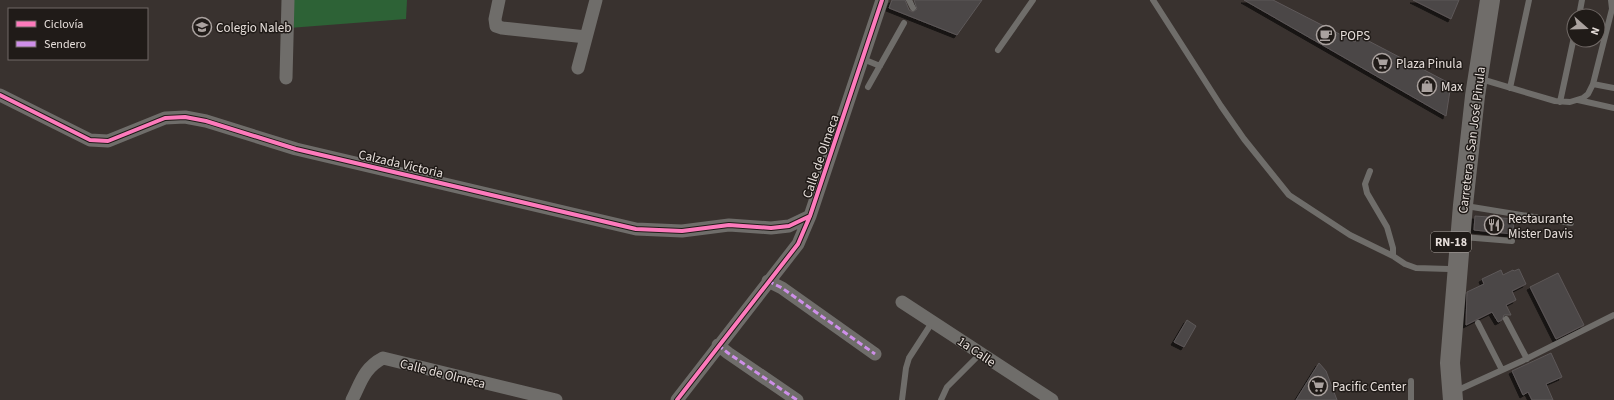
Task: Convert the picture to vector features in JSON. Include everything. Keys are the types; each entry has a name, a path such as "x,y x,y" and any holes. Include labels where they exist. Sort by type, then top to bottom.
{"main road":[{"name":"Carretera a San José Pinula","path":"1446,396 1439,376 1463,105 1479,0"},
{"name":"Carretera a San José Pinula","path":"1446,396 1463,205 1477,78 1490,0"}],"street":[{"path":"286,78 288,0"},
{"path":"499,0 495,19 496,26 502,28 586,37"},
{"path":"578,68 596,0"},
{"name":"Calle de Olmeca","path":"677,400 723,349 768,281 798,244 810,216 882,0"},
{"name":"Calzada Victoria","path":"0,95 90,140 108,141 165,118 185,117 206,120 296,149 636,229 682,232 729,225 771,228 789,226 810,216"},
{"path":"768,281 782,288 875,354"},
{"name":"1a Calle","path":"902,302 1052,400"},
{"path":"723,349 797,400"},
{"name":"Calle de Olmeca","path":"352,400 372,364 383,358 556,400"}],"lane":[{"path":"909,0 913,8"},
{"path":"998,50 1033,0"},
{"path":"1154,0 1244,139 1289,195 1350,235 1393,256 1404,264 1416,268 1449,269"},
{"path":"1510,88 1529,0"},
{"path":"1477,78 1560,102 1570,102 1583,98 1588,94 1593,84 1612,10 1610,0"},
{"path":"868,87 904,23"},
{"path":"1560,102 1572,48"},
{"path":"863,59 880,66"},
{"path":"1593,84 1614,88"},
{"path":"1578,100 1614,108"},
{"path":"1370,171 1365,184 1366,193 1387,227 1393,248 1393,256"},
{"path":"1463,205 1571,223"},
{"path":"1460,236 1512,241"},
{"path":"1446,396 1527,359 1614,315"},
{"path":"1506,319 1527,359"},
{"path":"902,400 906,368 909,358 933,321"},
{"path":"1478,323 1502,370"},
{"path":"941,400 947,387 980,354"},
{"path":"1411,381 1411,400"}],"green space":[{"path":"289,0 407,0 406,19 289,28"}],"building":[{"path":"892,0 905,0 909,10 913,12 917,9 914,0 982,0 957,35 889,8"},
{"name":"Plaza Pinula","path":"1244,0 1273,0 1355,42 1359,36 1451,84 1446,116"},
{"name":"Plaza Pinula","path":"1413,0 1459,0 1451,19"},
{"name":"Restaurante Mister Davis","path":"1475,216 1514,219 1513,234 1474,230"},
{"path":"1519,269 1526,284 1512,291 1516,300 1506,305 1511,315 1504,315 1502,320 1498,322 1492,312 1466,325 1467,292 1484,284 1482,279 1501,270 1503,275"},
{"path":"1558,273 1584,325 1556,339 1530,287"},
{"path":"1187,320 1196,326 1184,347 1174,342"},
{"path":"1551,353 1562,377 1546,384 1553,400 1532,400 1528,392 1523,395 1512,371"},
{"name":"Pacific Center","path":"1319,363 1326,371 1337,400 1296,400"}],"marked path":[{"path":"768,281 782,288 875,354"},
{"path":"718,345 797,400"}],"cycle path":[{"path":"677,400 798,244 810,216 882,0"},
{"path":"0,95 90,140 108,141 165,118 185,117 206,121 296,149 636,229 682,231 729,225 771,228 789,226 810,216"}],"place":[{"name":"Colegio Naleb","path":"202,27"},
{"name":"POPS","path":"1326,35"},
{"name":"Plaza Pinula","path":"1382,63"},
{"name":"Max","path":"1427,86"},
{"name":"Restaurante Mister Davis","path":"1494,225"},
{"name":"Pacific Center","path":"1318,386"}]}
